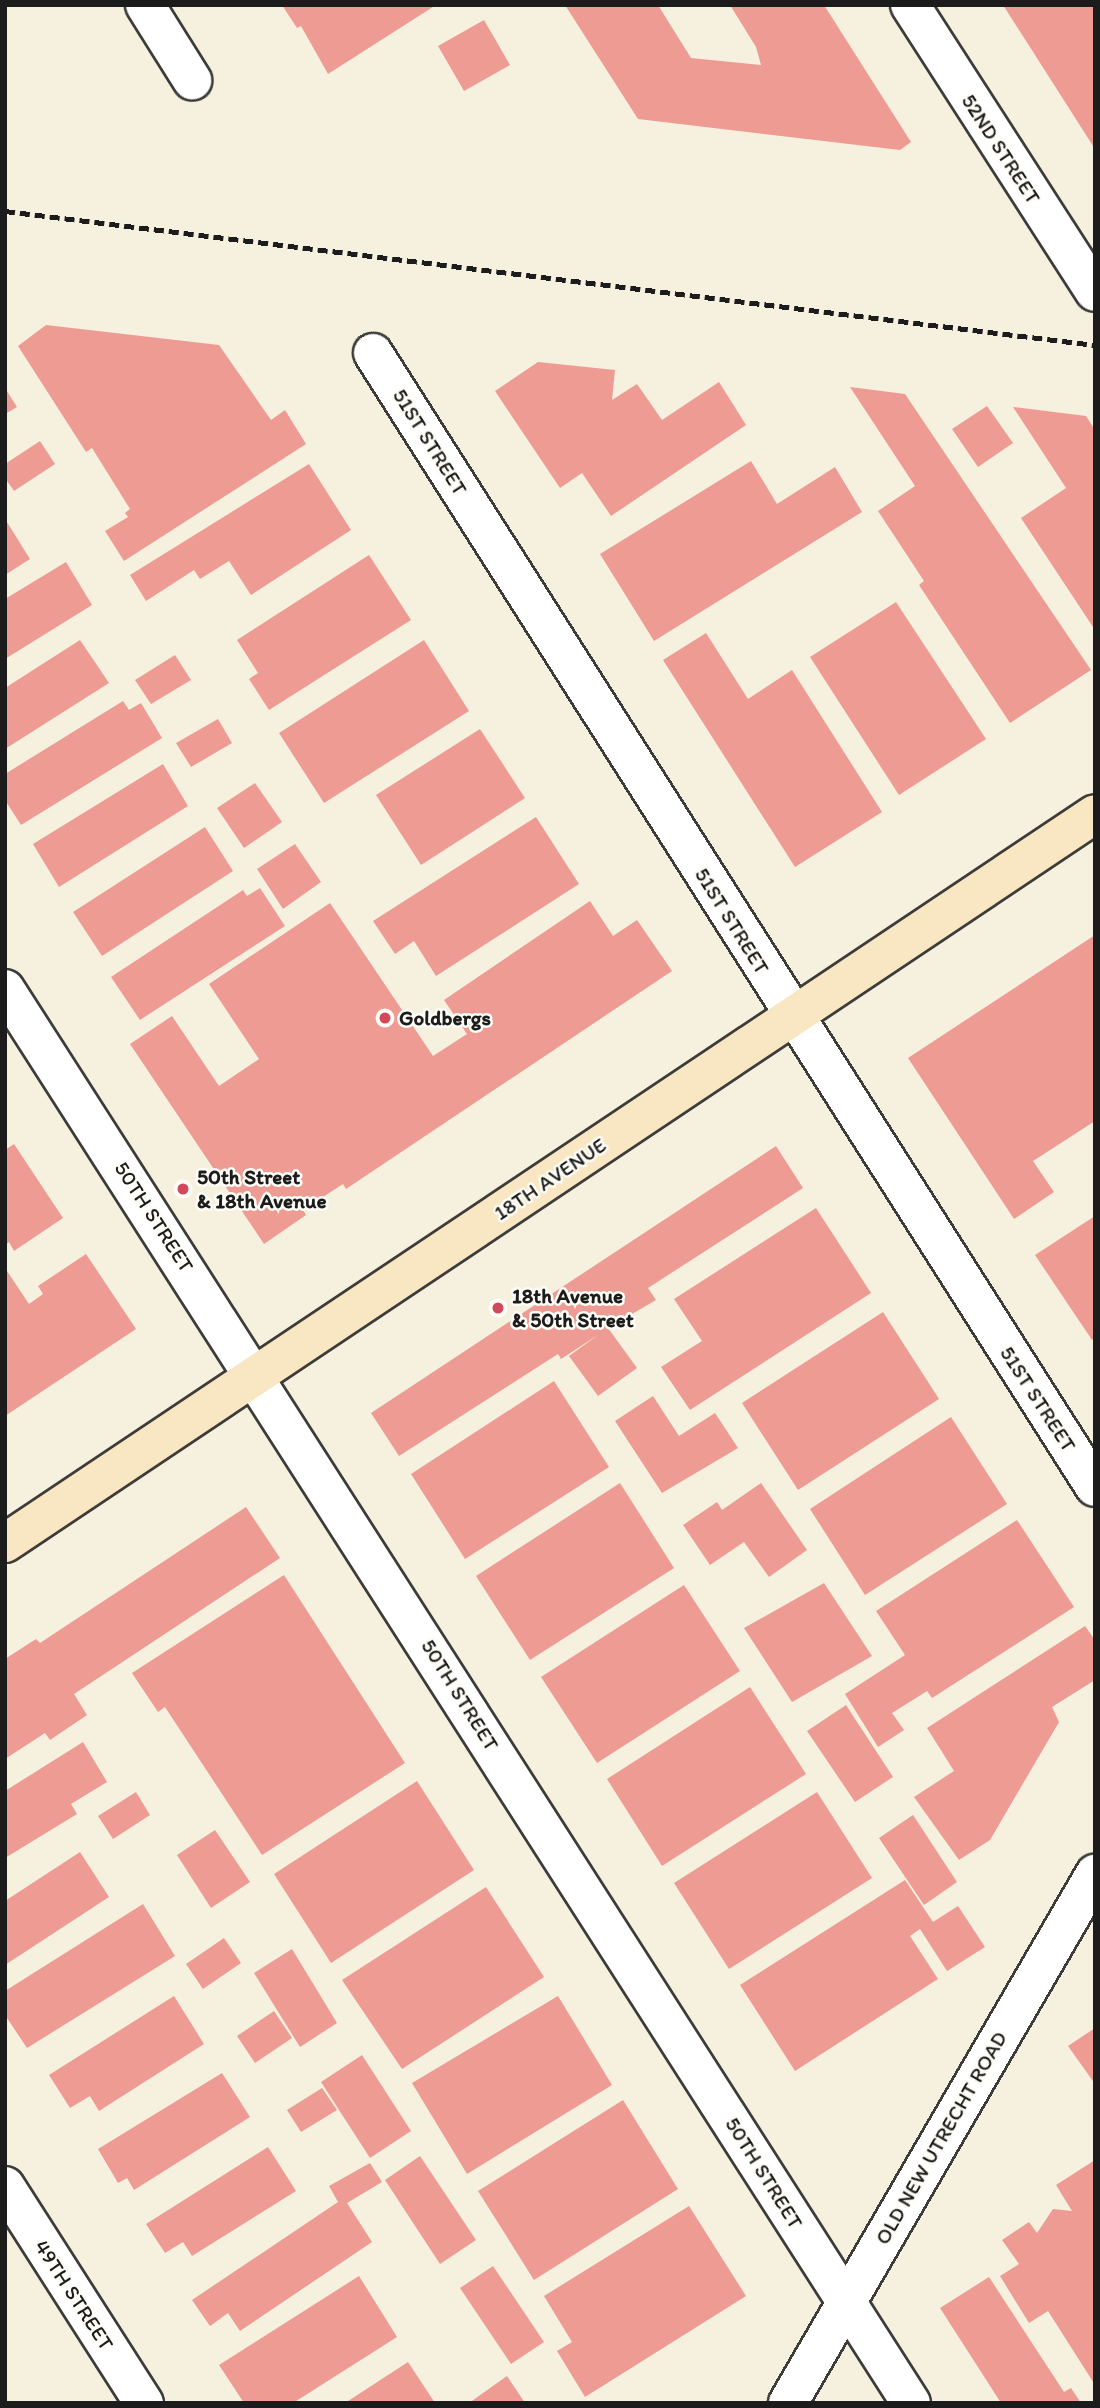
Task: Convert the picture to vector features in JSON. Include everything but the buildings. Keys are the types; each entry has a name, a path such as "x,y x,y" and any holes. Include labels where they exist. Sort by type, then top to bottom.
{"street":[{"path":"145,5 192,79"},
{"name":"52ND STREET","path":"910,5 1095,292"},
{"name":"51ST STREET","path":"373,353 1095,1487"},
{"name":"18TH AVENUE","path":"5,1543 1095,814"},
{"name":"50TH STREET","path":"5,989 256,1376 911,2403"},
{"name":"OLD NEW UTRECHT ROAD","path":"788,2403 1095,1874"},
{"name":"49TH STREET","path":"5,2186 144,2403"}],"railway":[{"path":"5,211 1095,345"}],"place":[{"name":"Goldbergs","path":"385,1018"},
{"name":"50th Street & 18th Avenue","path":"183,1189"},
{"name":"18th Avenue & 50th Street","path":"498,1308"}]}
